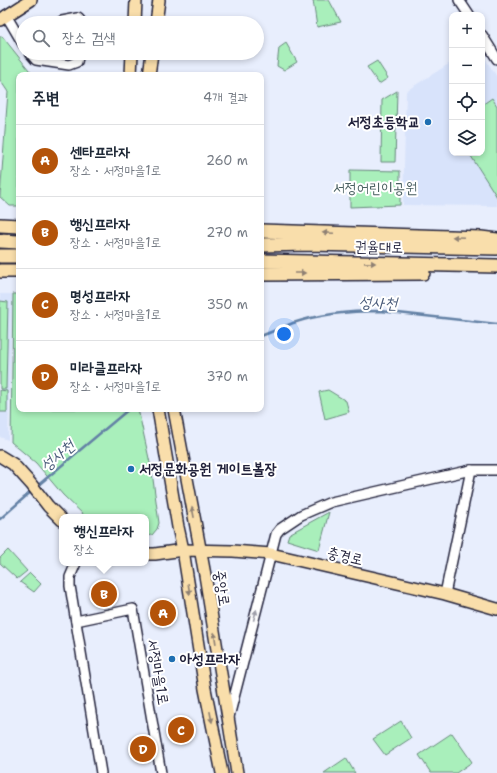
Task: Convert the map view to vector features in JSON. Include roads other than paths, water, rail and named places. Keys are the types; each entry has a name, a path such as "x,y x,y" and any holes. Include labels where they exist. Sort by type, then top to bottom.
{"highway":[{"path":"0,225 16,226"},
{"path":"264,231 497,240"},
{"path":"0,241 16,242"},
{"name":"권율대로","path":"264,245 309,244 497,248"},
{"path":"0,256 16,256"},
{"name":"권율대로","path":"264,261 497,266"},
{"path":"0,270 16,271"},
{"path":"264,274 497,272"}],"main road":[{"path":"3,17 31,0"},
{"path":"135,16 136,0"},
{"path":"157,16 159,0"},
{"path":"131,72 132,60"},
{"path":"149,72 151,60"},
{"path":"159,412 205,689 222,773"},
{"name":"중앙로","path":"175,412 205,575 237,773"},
{"path":"0,456 13,464 59,517"},
{"name":"충경로","path":"149,554 183,550 200,550 271,554 445,594 497,609"}],"street":[{"path":"459,0 467,12"},
{"path":"3,17 16,35"},
{"path":"485,40 497,58"},
{"path":"36,60 69,65 77,62 77,60"},
{"path":"445,594 471,470"},
{"path":"228,720 276,534 280,529 301,515 321,506 339,501 471,470 497,470"},
{"path":"75,566 70,577 70,586 101,773"},
{"name":"서정마을1로","path":"76,621 133,610 161,773"}],"waterway":[{"name":"성사천","path":"264,335 303,320 325,315 358,312 380,311 497,324"},
{"name":"성사천","path":"36,487 125,412"},
{"name":"성사천","path":"0,519 33,490"}],"place":[{"name":"서정초등학교","path":"428,122"},
{"name":"서정문화공원 게이트볼장","path":"131,469"},
{"name":"행신프라자","path":"104,594"},
{"name":"센타프라자","path":"163,613"},
{"name":"아성프라자","path":"172,659"},
{"name":"명성프라자","path":"181,730"},
{"name":"미라클프라자","path":"143,749"}],"park label":[{"name":"서정어린이공원","path":"375,188"}]}
